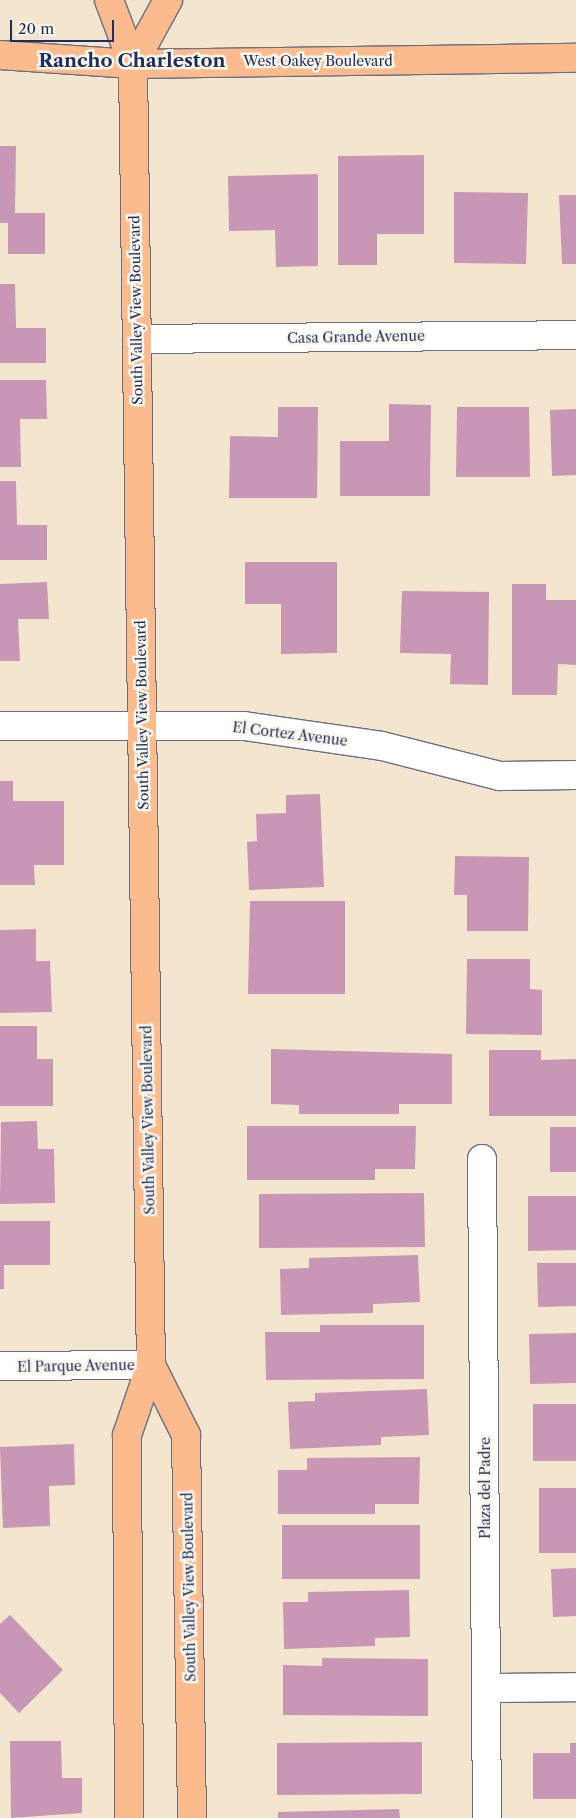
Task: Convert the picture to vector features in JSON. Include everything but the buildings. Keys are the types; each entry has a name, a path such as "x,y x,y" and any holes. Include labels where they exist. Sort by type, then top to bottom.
{"main road":[{"name":"South Valley View Boulevard","path":"108,0 133,64 151,1365 127,1435 129,1818"},
{"name":"South Valley View Boulevard","path":"133,64 168,0"},
{"name":"West Oakey Boulevard","path":"0,55 133,64 576,58"},
{"name":"South Valley View Boulevard","path":"151,1365 186,1435 192,1818"}],"street":[{"name":"Casa Grande Avenue","path":"137,339 576,335"},
{"name":"El Cortez Avenue","path":"0,726 142,724 244,726 382,746 500,776 576,775"},
{"name":"Plaza del Padre","path":"482,1159 487,1818"},
{"name":"El Parque Avenue","path":"0,1366 151,1365"},
{"path":"486,1688 576,1687"}],"district":[{"name":"Rancho Charleston","path":"132,61"}]}
